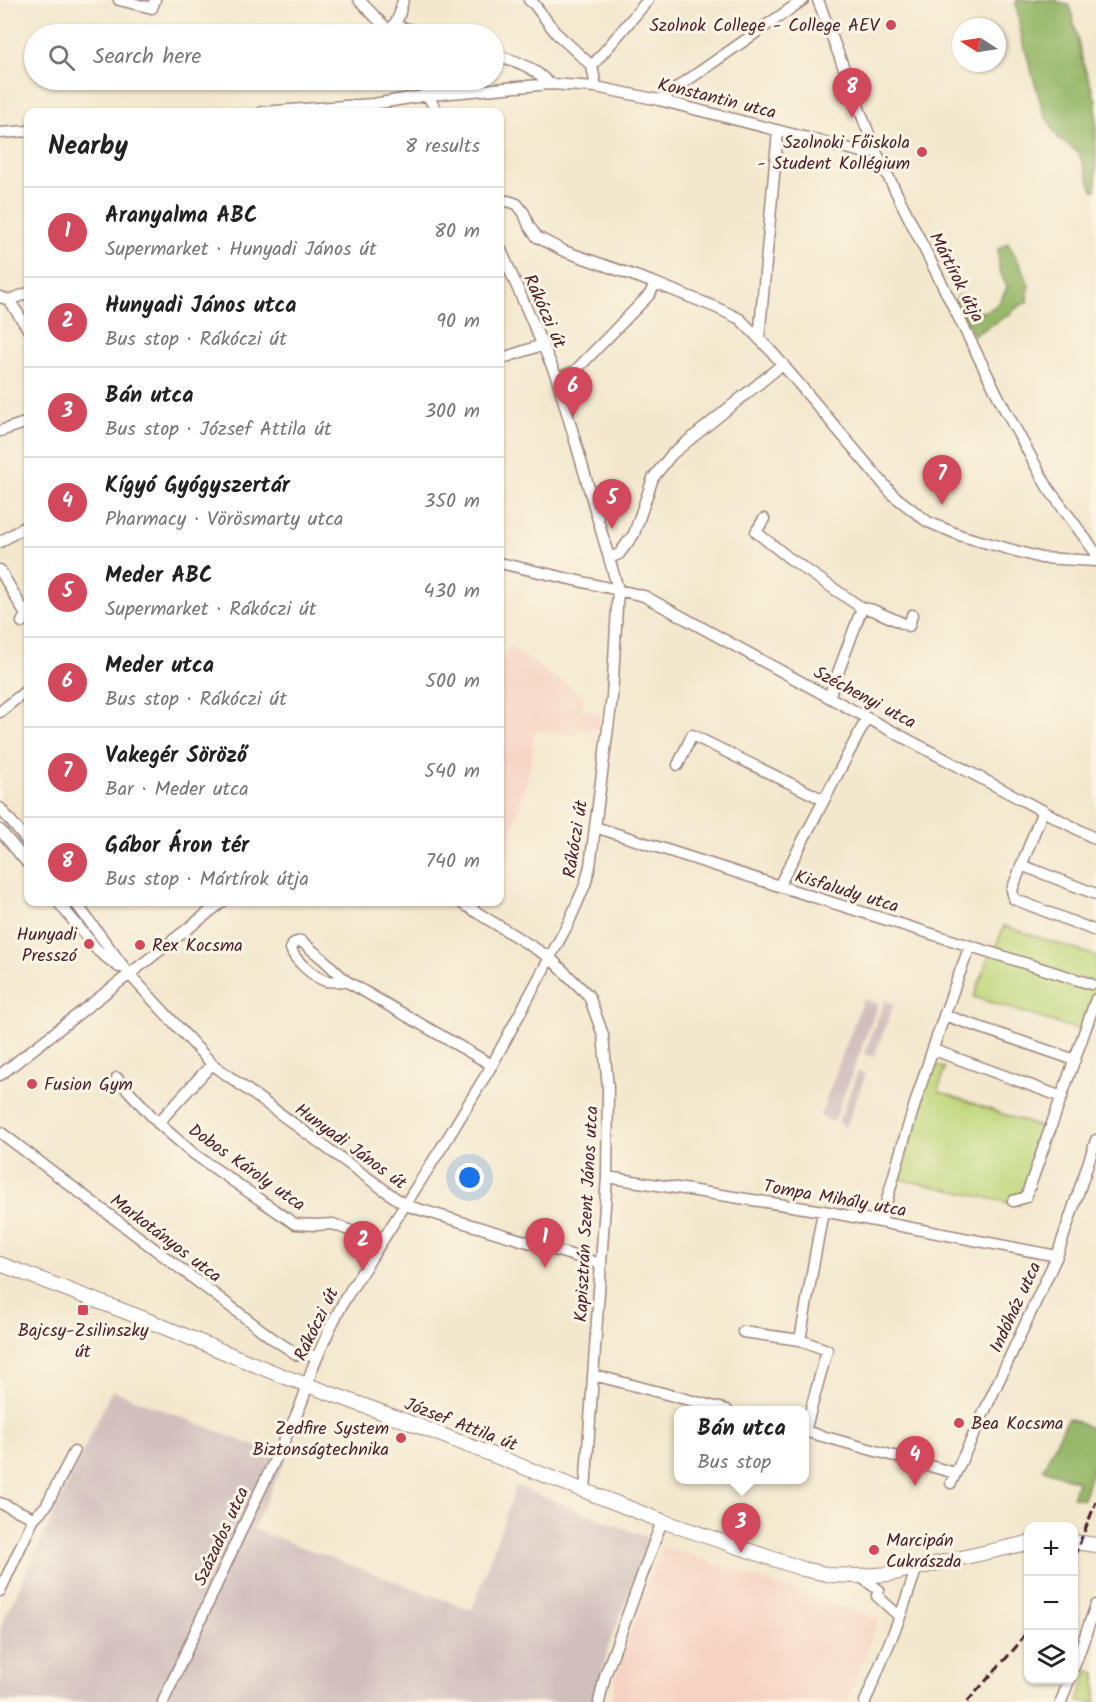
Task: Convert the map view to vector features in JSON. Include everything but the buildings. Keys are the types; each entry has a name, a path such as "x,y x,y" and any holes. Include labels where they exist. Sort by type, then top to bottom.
{"main road":[{"name":"József Attila út","path":"0,1264 142,1318 280,1375 662,1521 803,1569 831,1575 890,1574 1024,1544"},
{"path":"1078,1543 1096,1545"}],"street":[{"path":"118,0 153,4"},
{"path":"359,0 382,24"},
{"path":"395,24 403,0"},
{"path":"529,0 556,33 592,66 596,87"},
{"path":"592,66 648,0"},
{"path":"659,100 803,0"},
{"name":"Mártírok útja","path":"818,0 875,150 1003,406 1048,488 1096,553"},
{"path":"504,58 522,63 540,74 550,84"},
{"name":"Konstantin utca","path":"504,88 550,84 596,87 659,100 862,152 875,150"},
{"path":"426,90 435,108"},
{"name":"Konstantin utca","path":"318,108 373,104 429,95 484,90"},
{"path":"0,133 24,131"},
{"path":"759,339 778,131"},
{"path":"504,202 517,204 537,237 564,251 655,283 740,319 783,364 893,495 928,522 962,536 1041,558 1096,561"},
{"name":"Rákóczi út","path":"307,1384 330,1328 345,1299 492,1065 568,924 585,885 612,697 618,589 557,378 504,257"},
{"path":"557,378 575,371 650,294 655,283"},
{"path":"24,294 4,299 24,324"},
{"path":"504,358 542,345"},
{"path":"609,558 620,554 634,534 653,478 672,454 783,364"},
{"path":"0,432 24,423"},
{"path":"764,519 756,532 789,558 862,608 873,610 909,626 912,615"},
{"path":"0,542 24,527"},
{"name":"Széchenyi utca","path":"504,564 644,596 867,718 1096,838"},
{"path":"0,570 24,612"},
{"path":"829,697 862,608"},
{"path":"22,622 24,618"},
{"path":"0,712 24,692"},
{"path":"779,886 867,718"},
{"path":"678,765 692,735 824,800"},
{"path":"0,808 24,837"},
{"path":"1043,810 1012,890 1014,899 1096,930"},
{"name":"Kisfaludy utca","path":"595,827 1091,984"},
{"path":"0,830 24,859"},
{"path":"1021,865 1096,894"},
{"name":"Hunyadi János út","path":"61,906 98,951 129,974"},
{"name":"Hunyadi János út","path":"78,906 129,974 212,1064 405,1205 601,1264"},
{"path":"0,1075 217,906"},
{"name":"Kapisztrán Szent János utca","path":"466,906 549,957 589,996 603,1035 608,1088 607,1177 585,1491"},
{"path":"346,981 326,981 319,977 293,955 291,949 294,944 301,941 346,981 492,1065"},
{"path":"881,1221 921,1085 970,946"},
{"path":"1013,1201 1026,1197 1096,999"},
{"path":"944,1015 1075,1060"},
{"path":"934,1050 1062,1097"},
{"path":"159,1123 212,1064"},
{"name":"Dobos Károly utca","path":"117,1078 159,1123 194,1154 295,1224 315,1226 333,1224 351,1231 377,1249"},
{"name":"Markotányos utca","path":"0,1132 272,1338 298,1355 318,1356"},
{"name":"Indóház utca","path":"809,1432 953,1478 1057,1256 1096,1140"},
{"name":"Tompa Mihály utca","path":"607,1177 881,1221 941,1235 1057,1256"},
{"path":"800,1340 823,1211"},
{"path":"743,1332 800,1340 827,1350 809,1416"},
{"path":"594,1375 712,1406"},
{"name":"Százados utca","path":"163,1702 295,1418 307,1384"},
{"path":"0,1591 34,1518 46,1506 74,1452"},
{"path":"0,1503 34,1518"},
{"path":"599,1702 605,1676 662,1521"},
{"path":"865,1702 918,1567"},
{"path":"859,1576 879,1590 877,1596 900,1617"},
{"path":"1078,1656 1096,1605"},
{"path":"1061,1702 1068,1684"}],"shaded area":[{"path":"509,647 584,696 582,709 599,713 599,729 578,728 577,735 535,731 530,767 507,854 504,852 504,656"},
{"path":"863,999 878,1004 834,1122 820,1116"},
{"path":"885,1000 894,1004 874,1057 864,1054"},
{"path":"858,1071 866,1074 846,1127 838,1123"},
{"path":"112,1390 286,1458 253,1529 472,1610 516,1486 649,1538 608,1647 596,1702 0,1702 0,1628"},
{"path":"662,1546 879,1619 847,1702 612,1702 616,1677 623,1655"}],"green space":[{"path":"1017,0 1054,0 1070,6 1083,63 1096,101 1096,190 1093,190 1079,153 1059,139 1044,114 1022,39"},
{"path":"1008,243 1029,286 1028,301 974,335 955,301 958,296 963,296 968,304 978,312 989,310 997,305 1007,287 999,269 998,249"},
{"path":"1004,926 1096,956 1096,1000 1085,1032 974,997 990,953 993,954"},
{"path":"929,1063 945,1068 938,1091 1051,1131 1019,1205 899,1179 895,1173"},
{"path":"1068,1418 1096,1430 1096,1458 1083,1499 1073,1497 1077,1481 1043,1469"},
{"path":"1088,1670 1096,1673 1096,1702 1078,1702"}],"railway":[{"path":"1078,1547 1096,1502"},
{"path":"967,1702 1024,1636"}],"place":[{"name":"Szolnok College - College AEV","path":"891,25"},
{"name":"Gábor Áron tér","path":"852,118"},
{"name":"Szolnoki Főiskola - Student Kollégium","path":"922,152"},
{"name":"Meder utca","path":"573,417"},
{"name":"Vakegér Söröző","path":"942,505"},
{"name":"Meder ABC","path":"612,529"},
{"name":"Hunyadi Presszó","path":"89,944"},
{"name":"Rex Kocsma","path":"140,945"},
{"name":"Fusion Gym","path":"32,1084"},
{"name":"Aranyalma ABC","path":"545,1268"},
{"name":"Hunyadi János utca","path":"363,1271"},
{"name":"Bajcsy-Zsilinszky út","path":"83,1310"},
{"name":"Bea Kocsma","path":"959,1423"},
{"name":"Zedfire System Biztonságtechnika","path":"401,1438"},
{"name":"Kígyó Gyógyszertár","path":"915,1486"},
{"name":"Marcipán Cukrászda","path":"874,1550"},
{"name":"Bán utca","path":"741,1553"}]}
